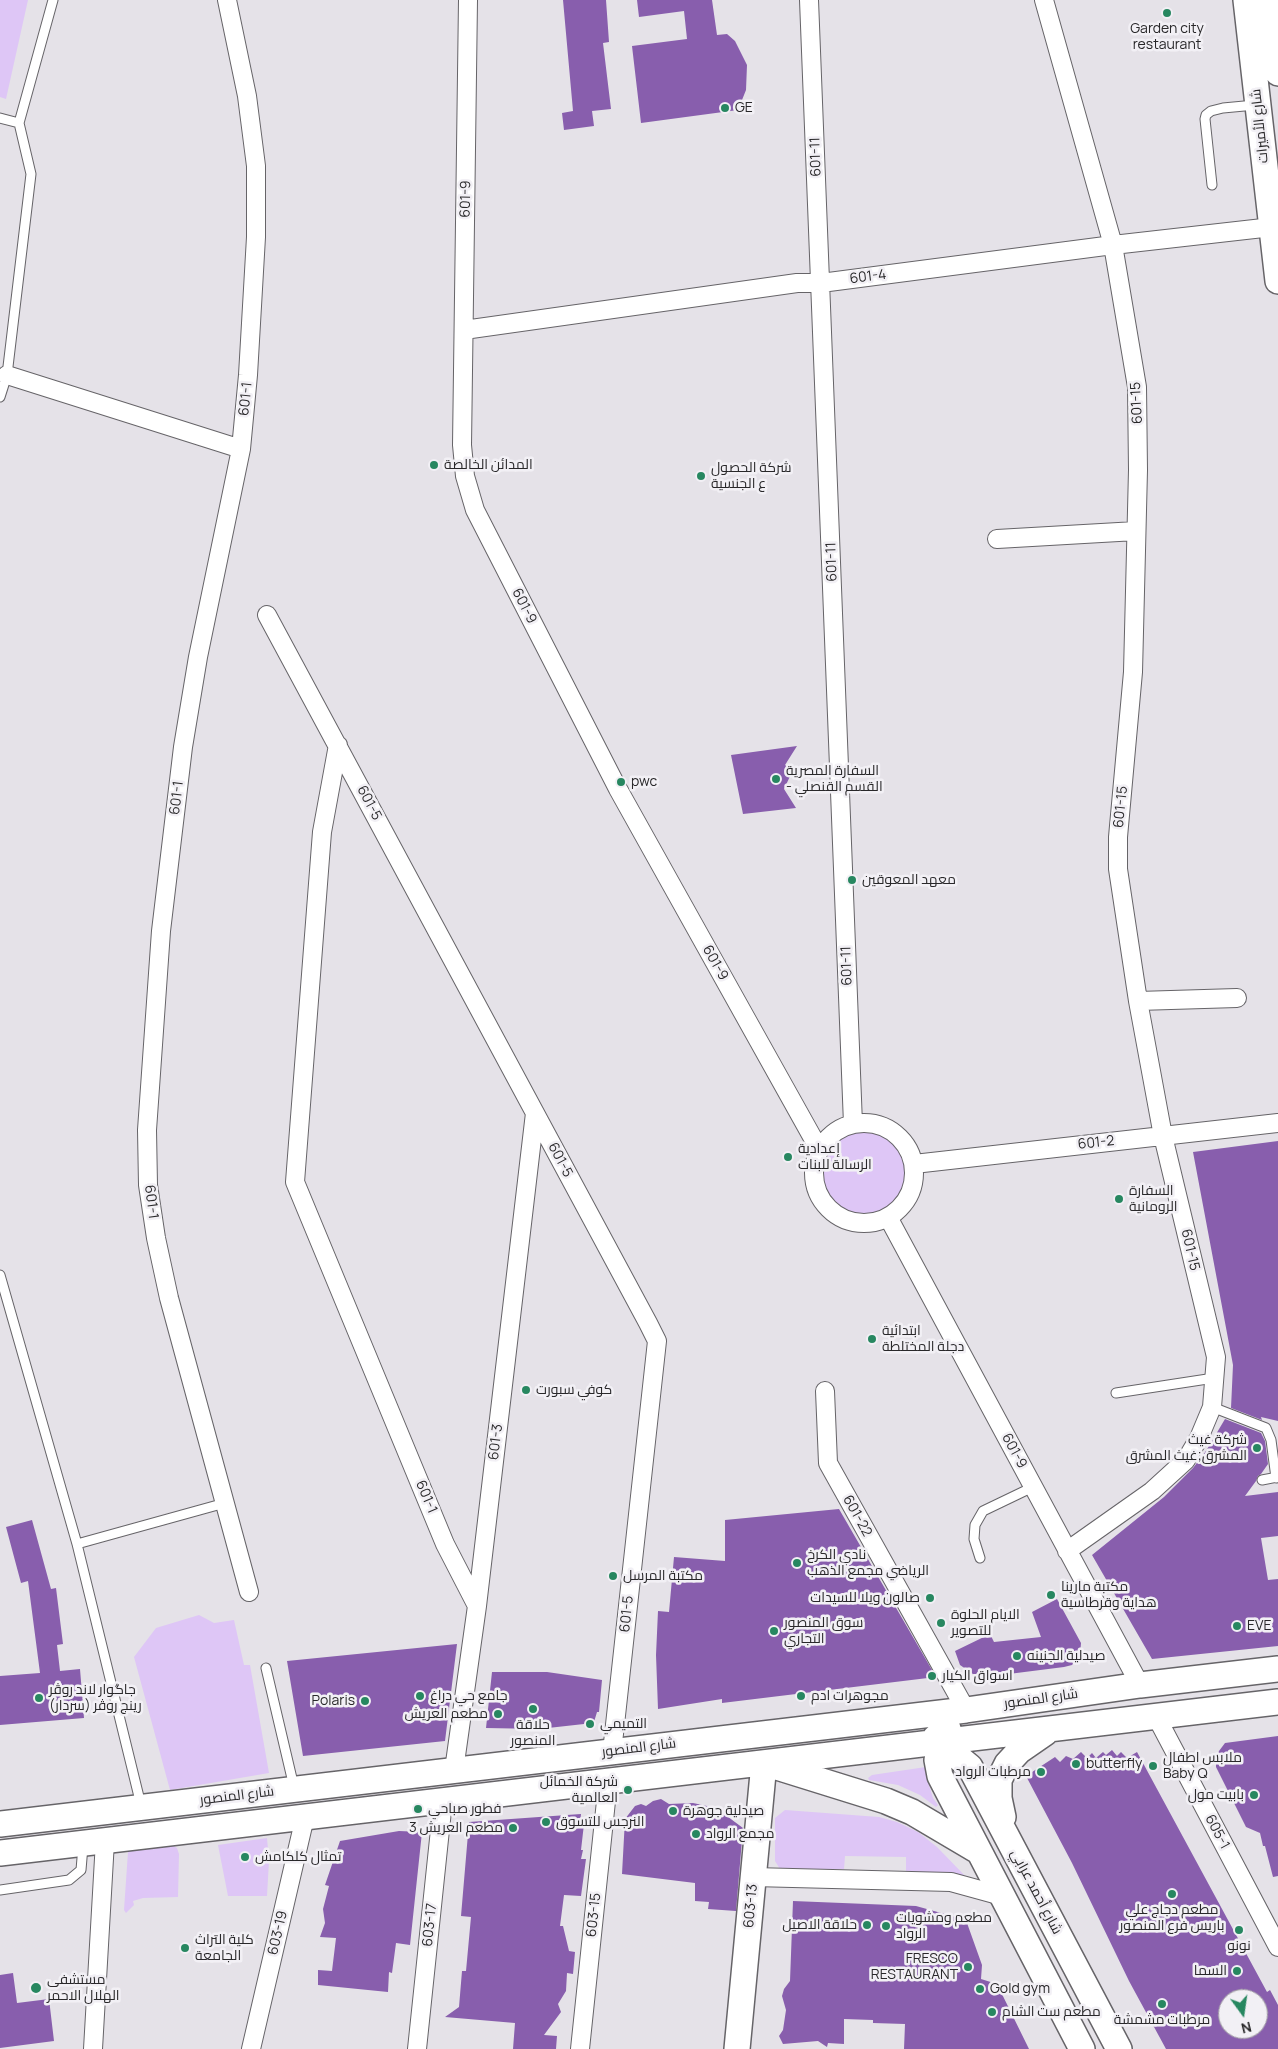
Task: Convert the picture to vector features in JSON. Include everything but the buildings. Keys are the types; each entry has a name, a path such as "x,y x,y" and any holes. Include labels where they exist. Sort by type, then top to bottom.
{"main road":[{"name":"شارع الأميرات","path":"1246,0 1278,281"},
{"name":"شارع الأميرات","path":"1269,0 1278,73"},
{"name":"شارع المنصور","path":"0,1824 966,1710 1140,1685 1278,1669"},
{"name":"شارع المنصور","path":"0,1853 1157,1718 1278,1702"},
{"path":"966,1710 955,1719 942,1743 937,1760 940,1776 1082,2049"},
{"name":"شارع أحمد عرابي","path":"898,1718 942,1743 970,1767 1119,2049"},
{"path":"1007,1837 999,1798 999,1780 1007,1764 1019,1751 1049,1730"},
{"path":"764,1764 886,1801 912,1812 978,1850"},
{"name":"603-13","path":"737,2049 764,1764"}],"street":[{"name":"601-1","path":"226,0 247,96 256,166 256,237 248,375 241,448 198,656 183,747 161,931 147,1130 148,1185 156,1238 169,1298 249,1592"},
{"name":"601-9","path":"468,0 462,445 465,476 475,510 618,790 819,1149"},
{"name":"601-11","path":"809,0 853,1124"},
{"name":"601-15","path":"1044,0 1113,245 1137,387 1138,470 1134,672 1118,837 1118,869 1138,1001 1162,1136 1216,1358 1212,1407 1199,1438 1186,1460 1152,1491 1067,1551"},
{"name":"601-4","path":"464,330 797,283 821,283 1113,245 1272,227"},
{"path":"4,374 241,448"},
{"path":"997,539 1136,531"},
{"name":"601-5","path":"267,615 657,1341 612,1752"},
{"name":"601-1","path":"338,745 322,832 295,1182 441,1534 477,1606"},
{"path":"1138,1001 1237,998"},
{"name":"601-3","path":"454,1770 477,1606 535,1113"},
{"path":"867,1122 880,1125 892,1131 902,1140 914,1164 914,1180 909,1195 900,1208 888,1217 872,1223 857,1223 841,1218 828,1209 818,1196 814,1181 814,1164 819,1149 828,1138 840,1129 853,1124 867,1122"},
{"name":"601-2","path":"914,1164 1278,1123"},
{"name":"601-9","path":"888,1217 1140,1685"},
{"name":"601-22","path":"825,1391 828,1462 966,1710"},
{"name":"605-1","path":"1157,1718 1278,1947"},
{"name":"603-15","path":"580,2049 608,1782"},
{"name":"603-17","path":"417,2049 443,1801"},
{"name":"603-19","path":"251,2049 305,1817"},
{"path":"93,2049 94,1842"},
{"path":"753,1877 951,1882 1002,1896"}],"lane":[{"path":"0,397 31,174 20,123 53,0"},
{"path":"1212,184 1206,115 1211,111 1223,108 1258,104"},
{"path":"0,118 20,123"},
{"path":"0,1275 77,1544 142,1808"},
{"path":"1116,1394 1214,1378"},
{"path":"1212,1407 1266,1428 1271,1440 1277,1478 1262,1480"},
{"path":"980,1558 974,1539 975,1525 983,1511 1033,1487"},
{"path":"77,1544 225,1503"},
{"path":"266,1668 295,1789"},
{"path":"0,1890 69,1880 81,1870 94,1842"}],"shaded area":[{"path":"0,0 28,0 6,99 0,97"},
{"path":"856,1132 872,1132 887,1139 898,1150 905,1165 902,1189 893,1202 872,1214 856,1214 841,1207 830,1196 823,1181 823,1165 830,1150 841,1139"},
{"path":"199,1615 214,1623 234,1620 244,1665 250,1665 269,1773 170,1790 134,1657 156,1628"},
{"path":"926,1767 933,1798 938,1805 936,1807 920,1795 898,1785 869,1780 868,1778 872,1775"},
{"path":"785,1810 879,1817 897,1822 918,1832 937,1847 969,1880 953,1874 906,1872 906,1857 845,1856 844,1869 780,1869 775,1861 775,1818"},
{"path":"267,1838 269,1861 267,1896 228,1896 218,1845"},
{"path":"172,1845 177,1848 179,1854 178,1897 143,1898 133,1901 134,1905 126,1913 124,1910 128,1852 132,1848"}],"place":[{"name":"Garden city restaurant","path":"1167,13"},
{"name":"GE","path":"725,108"},
{"name":"المدائن الخالصة","path":"434,465"},
{"name":"شركة الحصول ع الجنسية","path":"701,476"},
{"name":"السفارة المصرية - القسم القنصلي","path":"776,779"},
{"name":"pwc","path":"621,782"},
{"name":"معهد المعوقين","path":"852,880"},
{"name":"إعدادية الرسالة للبنات","path":"788,1157"},
{"name":"السفارة الرومانية","path":"1119,1199"},
{"name":"ابتدائية دجلة المختلطة","path":"872,1339"},
{"name":"كوفي سبورت","path":"526,1390"},
{"name":"شركة غيث المشرق;غيث المشرق","path":"1257,1448"},
{"name":"نادي الكرخ الرياضي مجمع الذهب","path":"797,1563"},
{"name":"مكتبة المرسل","path":"613,1576"},
{"name":"مكتبة مارينا هداية وقرطاسية","path":"1051,1595"},
{"name":"صالون ويلا للسيدات","path":"930,1598"},
{"name":"الايام الحلوة للتصوير","path":"941,1623"},
{"name":"EVE","path":"1237,1626"},
{"name":"سوق المنصور التجاري","path":"774,1631"},
{"name":"صيدلية الجنينه","path":"1017,1656"},
{"name":"اسواق الكيار","path":"932,1676"},
{"name":"جامع حي دراغ","path":"420,1696"},
{"name":"مجوهرات ادم","path":"801,1696"},
{"name":"جاگوار لاند روڤر رينج روڤر (سردار)","path":"39,1698"},
{"name":"Polaris","path":"365,1701"},
{"name":"حلاقة المنصور","path":"533,1709"},
{"name":"مطعم العريش","path":"498,1714"},
{"name":"التميمي","path":"590,1724"},
{"name":"butterfly","path":"1076,1764"},
{"name":"ملابس اطفال Baby Q","path":"1153,1766"},
{"name":"مرطبات الرواد","path":"1041,1772"},
{"name":"شركة الخمائل العالمية","path":"628,1790"},
{"name":"بابيت مول","path":"1254,1795"},
{"name":"فطور صباحي","path":"418,1809"},
{"name":"صيدلية جوهرة","path":"673,1811"},
{"name":"النرجس للتسوق","path":"546,1822"},
{"name":"مطعم العريش 3","path":"513,1828"},
{"name":"مجمع الرواد","path":"696,1834"},
{"name":"تمثال كلكامش","path":"245,1857"},
{"name":"مطعم دجاج علي باريس فرع المنصور","path":"1172,1894"},
{"name":"حلاقة الاصيل","path":"867,1925"},
{"name":"مطعم ومشويات الرواد","path":"886,1926"},
{"name":"نونو","path":"1239,1930"},
{"name":"كلية التراث الجامعة","path":"185,1948"},
{"name":"FRESCO RESTAURANT","path":"968,1967"},
{"name":"السما","path":"1237,1971"},
{"name":"مستشفى الهلال الاحمر","path":"36,1988"},
{"name":"Gold gym","path":"980,1989"},
{"name":"مرطبات مشمشة","path":"1162,2004"},
{"name":"مطعم ست الشام","path":"992,2012"}]}
